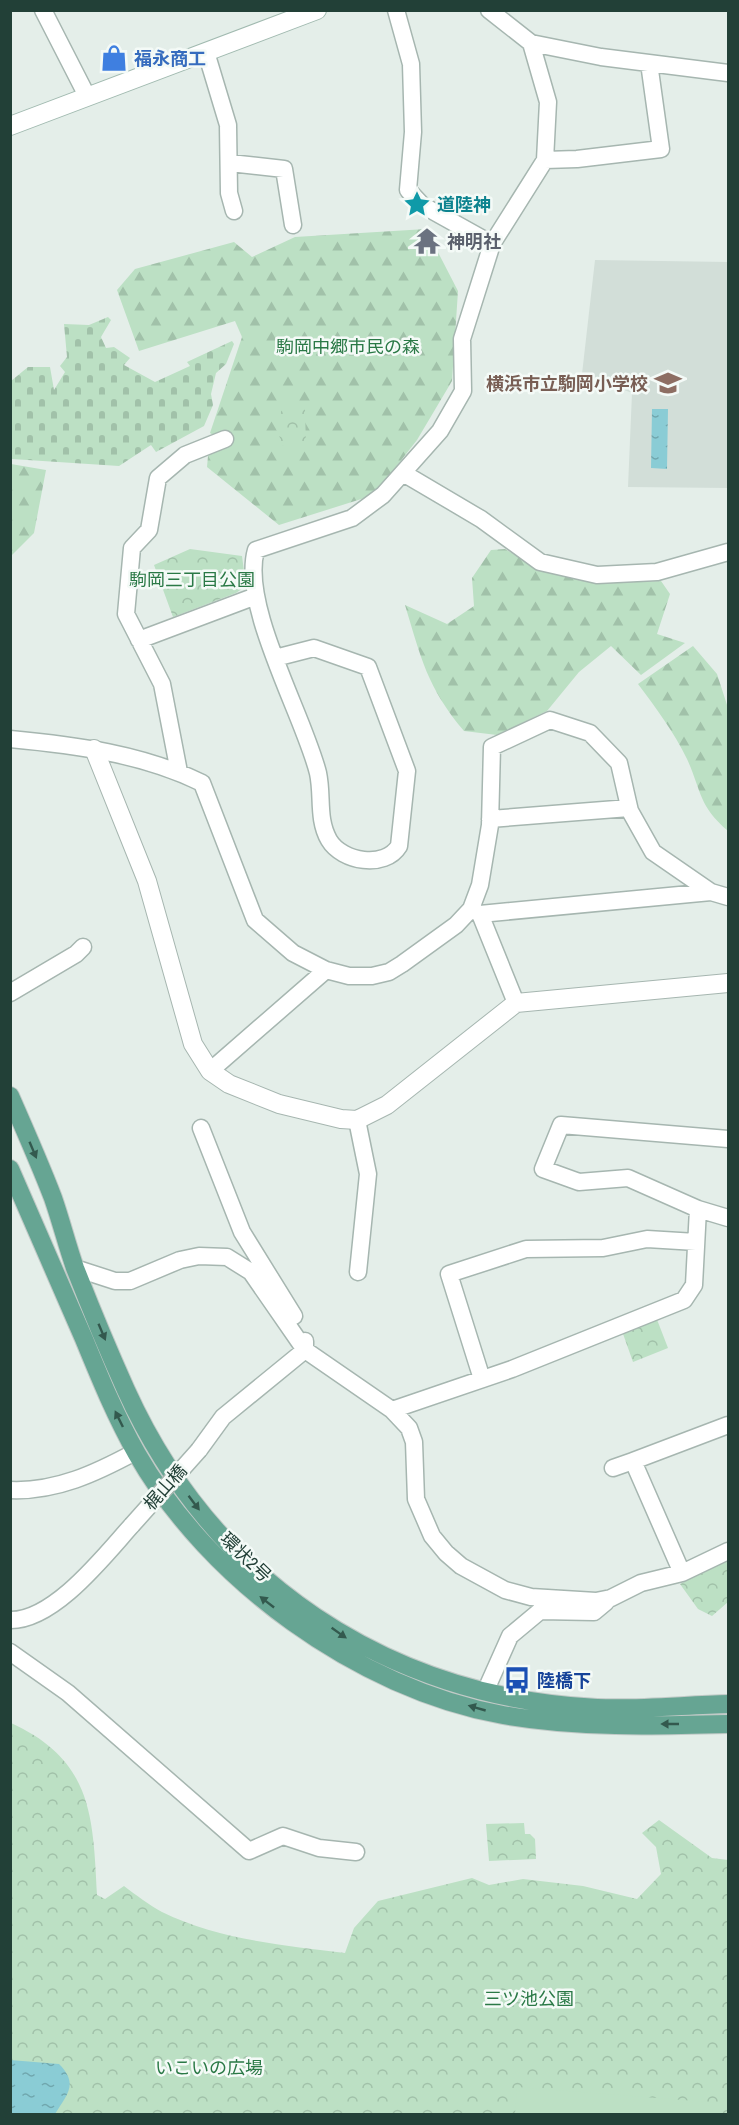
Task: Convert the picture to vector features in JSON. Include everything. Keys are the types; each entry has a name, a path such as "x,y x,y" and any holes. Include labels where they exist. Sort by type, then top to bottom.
{"main road":[{"name":"環状2号","path":"10,1096 53,1199 75,1268 126,1391 161,1457 197,1508 243,1558 290,1599 348,1639 410,1667 485,1692 600,1708 729,1704"},
{"name":"環状2号","path":"10,1168 105,1390 135,1452 175,1510 238,1579 340,1655 385,1676 445,1698 500,1714 568,1724 729,1724"}],"street":[{"path":"42,10 87,96"},
{"path":"10,126 317,10"},
{"path":"396,10 411,64 413,132 408,190 422,205 492,244"},
{"path":"489,10 531,43 649,63 729,73"},
{"path":"275,658 314,648 368,667 407,771 399,846 395,852 380,861 348,856 330,842 321,819 318,774 275,658 256,596 253,561 256,550 352,518 383,495 440,431 463,391 462,339 492,244 545,160 548,102 531,43"},
{"path":"206,52 228,125 229,193 234,211"},
{"path":"545,160 577,159 661,149 649,63"},
{"path":"230,163 284,169 293,225"},
{"path":"179,772 162,684 126,614 132,548 149,530 158,478 185,455 225,439"},
{"path":"403,473 481,519 540,562 597,575 657,572 729,552"},
{"path":"139,640 256,596"},
{"path":"516,1003 476,912 490,819 492,747 550,720 590,733 619,763 629,808 653,852 711,892 729,897"},
{"path":"10,739 94,749 179,772 202,783 255,920 293,953 326,970 349,976 389,972 476,912 711,892"},
{"path":"94,749 147,881 194,1044 210,1071 229,1084 267,1101 341,1119 357,1119 387,1105 516,1003 729,984"},
{"path":"490,819 629,808"},
{"path":"10,993 76,954 83,947"},
{"path":"210,1071 326,970"},
{"path":"357,1119 368,1174 358,1272"},
{"path":"729,1139 561,1125 543,1168 579,1182 628,1178 698,1209 729,1218"},
{"path":"201,1128 242,1232 306,1335 305,1350"},
{"path":"392,1410 482,1379 684,1300 694,1285 698,1209"},
{"path":"482,1379 449,1274 526,1249 603,1248 647,1239 696,1242"},
{"path":"75,1268 115,1281 130,1281 180,1260 200,1256 227,1257 251,1272 305,1350 392,1410 409,1428 414,1442 416,1500 432,1536 446,1553 480,1577 514,1592 531,1597 596,1601 611,1598 641,1584 682,1573 729,1551"},
{"name":"梶山橋","path":"10,1620 34,1615 68,1592 199,1450 224,1417 305,1350"},
{"path":"613,1468 729,1425"},
{"path":"10,1490 25,1491 88,1477 135,1452"},
{"path":"633,1461 682,1573"},
{"path":"485,1692 510,1636 540,1611 594,1612 611,1598"},
{"path":"10,1652 68,1694 249,1851 283,1836 319,1848 356,1852"}],"shaded area":[{"name":"横浜市立駒岡小学校","path":"595,260 728,262 728,488 628,487 632,393 582,374"}],"green space":[{"name":"駒岡中郷市民の森","path":"426,229 458,291 452,381 417,440 374,495 279,525 207,467 208,456 227,444 210,433 242,337 235,321 139,351 117,290 135,269 234,242 252,257 295,237"},
{"path":"108,317 111,320 101,337 106,348 114,347 130,358 124,365 155,382 190,366 187,362 232,341 234,344 226,364 216,373 211,394 213,405 204,426 156,452 151,445 119,466 12,459 11,381 28,367 50,367 54,390 65,372 60,366 67,357 64,324 89,325"},
{"path":"287,402 305,409 306,447 284,448 274,423"},
{"path":"11,464 46,470 34,533 11,556"},
{"name":"駒岡三丁目公園","path":"190,549 242,556 246,586 236,593 173,617 154,565"},
{"path":"505,549 538,569 596,583 661,581 670,594 657,634 685,643 641,675 611,646 579,672 547,711 497,735 464,731 433,686 421,657 405,605 447,624 474,606 472,578 491,550"},
{"path":"693,646 717,674 728,708 728,831 718,822 706,805 682,749 638,684"},
{"path":"656,1317 668,1348 633,1362 622,1331"},
{"path":"728,1559 728,1602 712,1616 698,1609 680,1584"},
{"name":"三ツ池公園","path":"11,1723 38,1738 58,1754 73,1773 83,1793 93,1840 97,1895 105,1899 124,1886 162,1912 184,1921 229,1935 275,1944 345,1953 354,1928 378,1901 472,1878 489,1885 523,1879 583,1886 637,1899 661,1874 656,1847 642,1833 659,1820 712,1858 728,1860 728,2114 11,2114"},
{"path":"524,1823 525,1834 530,1834 535,1839 536,1859 489,1861 486,1824"},
{"path":"517,2087 721,2103 723,2114 515,2114"}],"water":[{"path":"652,409 668,409 667,469 651,468"},
{"path":"10,2060 59,2064 65,2071 70,2083 69,2089 55,2114 11,2114"}],"place":[{"name":"福永商工","path":"114,58"},
{"name":"道陸神","path":"417,204"},
{"name":"神明社","path":"427,241"},
{"name":"横浜市立駒岡小学校","path":"668,383"},
{"name":"陸橋下","path":"517,1680"}],"park label":[{"name":"いこいの広場","path":"209,2067"}]}
